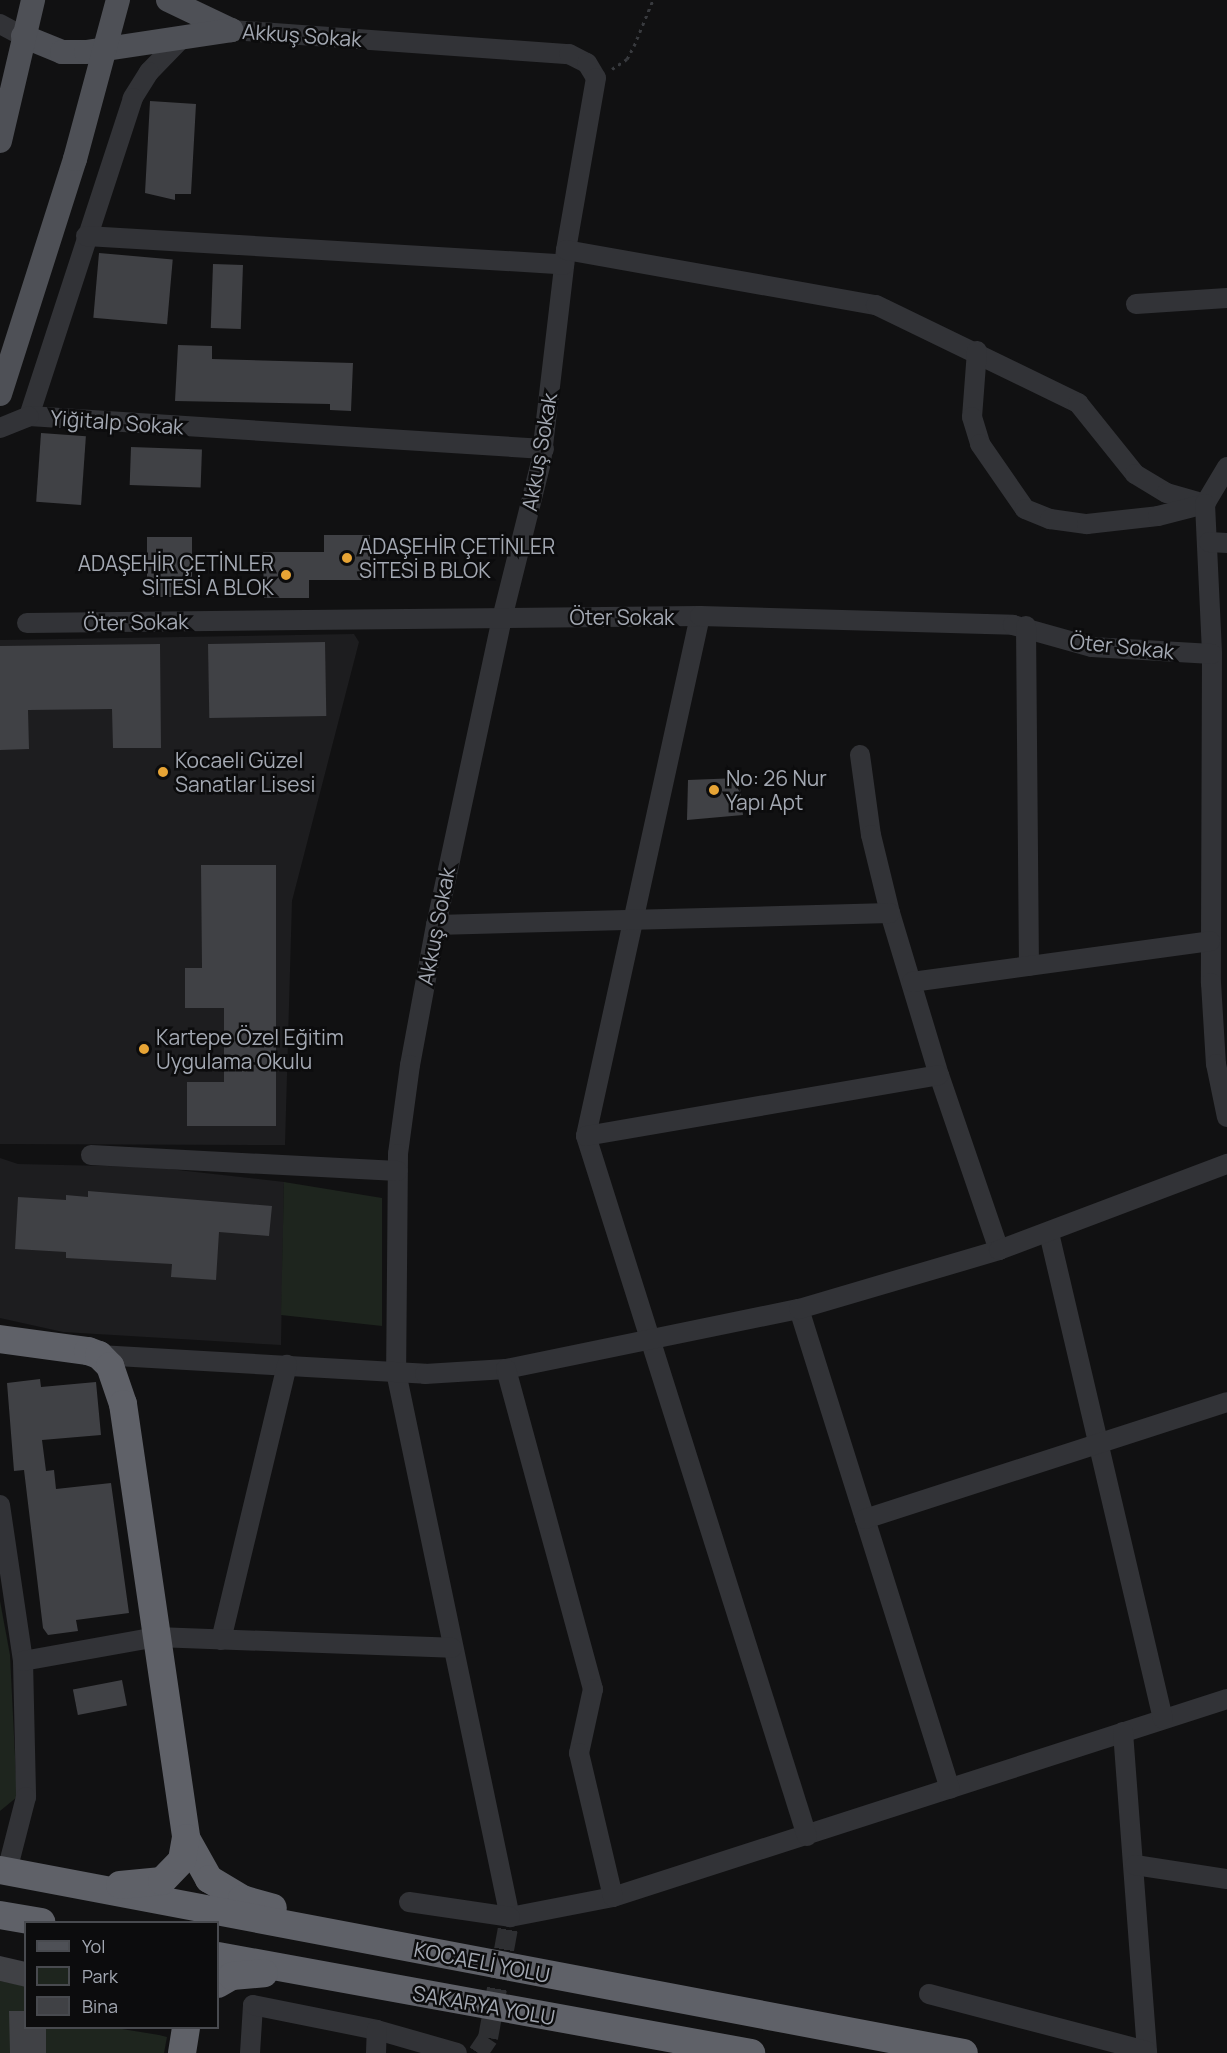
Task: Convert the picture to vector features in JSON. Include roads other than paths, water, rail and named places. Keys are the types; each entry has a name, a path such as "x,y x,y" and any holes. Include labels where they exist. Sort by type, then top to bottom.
{"highway":[{"path":"0,1339 99,1354 114,1374 123,1404 186,1838 182,1860 162,1881 133,1886 48,1880"},
{"path":"186,1838 209,1879 242,1899 473,1960"},
{"name":"KOCAELİ YOLU","path":"3,1871 964,2053"},
{"path":"0,1915 31,1921"},
{"name":"SAKARYA YOLU","path":"219,1956 751,2053"},
{"path":"219,1984 246,1972 324,1976"},
{"path":"182,2053 186,2029"}],"main road":[{"path":"0,141 33,0"},
{"path":"0,394 75,159 118,0"},
{"path":"168,0 231,30"},
{"path":"23,36 62,52 182,39 231,30"}],"street":[{"path":"0,24 23,36"},
{"name":"Akkuş Sokak","path":"231,30 569,54 587,63 596,78 565,257 544,449 502,618 436,925 402,1114 398,1171 396,1372 510,1917"},
{"name":"Yiğitalp Sokak","path":"182,39 149,72 133,98 29,416 544,449"},
{"path":"86,236 565,257 876,305 977,351 1078,403 1135,474 1152,486 1205,504"},
{"path":"1136,304 1227,298"},
{"path":"977,351 972,417 980,444 1025,509 1050,519 1087,524 1158,516 1205,504 1227,467"},
{"path":"0,428 29,416"},
{"path":"1205,504 1218,543 1212,654 1210,941 1214,1042 1226,1104"},
{"path":"700,616 586,1136 807,1836"},
{"name":"Öter Sokak","path":"27,623 700,616 1026,626 1092,647 1212,654"},
{"path":"1026,626 1029,966"},
{"path":"860,756 871,835 890,913 939,1074 999,1250"},
{"path":"436,925 890,913"},
{"path":"912,982 1210,941"},
{"path":"586,1136 939,1074"},
{"path":"91,1155 398,1171"},
{"path":"99,1354 452,1375 506,1369 799,1309 999,1250 1227,1164"},
{"path":"1049,1233 1163,1719"},
{"path":"799,1309 950,1789"},
{"path":"221,1640 287,1365"},
{"path":"506,1369 593,1689 579,1753 613,1896"},
{"path":"865,1519 1099,1440 1227,1402"},
{"path":"0,1505 23,1661 26,1797 3,1871"},
{"path":"23,1661 156,1637 452,1648"},
{"path":"409,1902 510,1917 613,1896 807,1836 1227,1699"},
{"path":"929,1994 1147,2052 1135,1865 1123,1732"},
{"path":"1135,1865 1227,1879"},
{"path":"250,2053 253,2005 377,2030 457,2053"},
{"path":"376,2053 377,2030"}],"tunnel":[{"path":"478,2053 488,2038 510,1917"}],"place":[{"name":"ADAŞEHİR ÇETİNLER SİTESİ B BLOK","path":"347,558"},
{"name":"ADAŞEHİR ÇETİNLER SİTESİ A BLOK","path":"286,575"},
{"name":"Kocaeli Güzel Sanatlar Lisesi","path":"163,772"},
{"name":"No: 26 Nur Yapı Apt","path":"714,790"},
{"name":"Kartepe Özel Eğitim Uygulama Okulu","path":"144,1049"}]}
